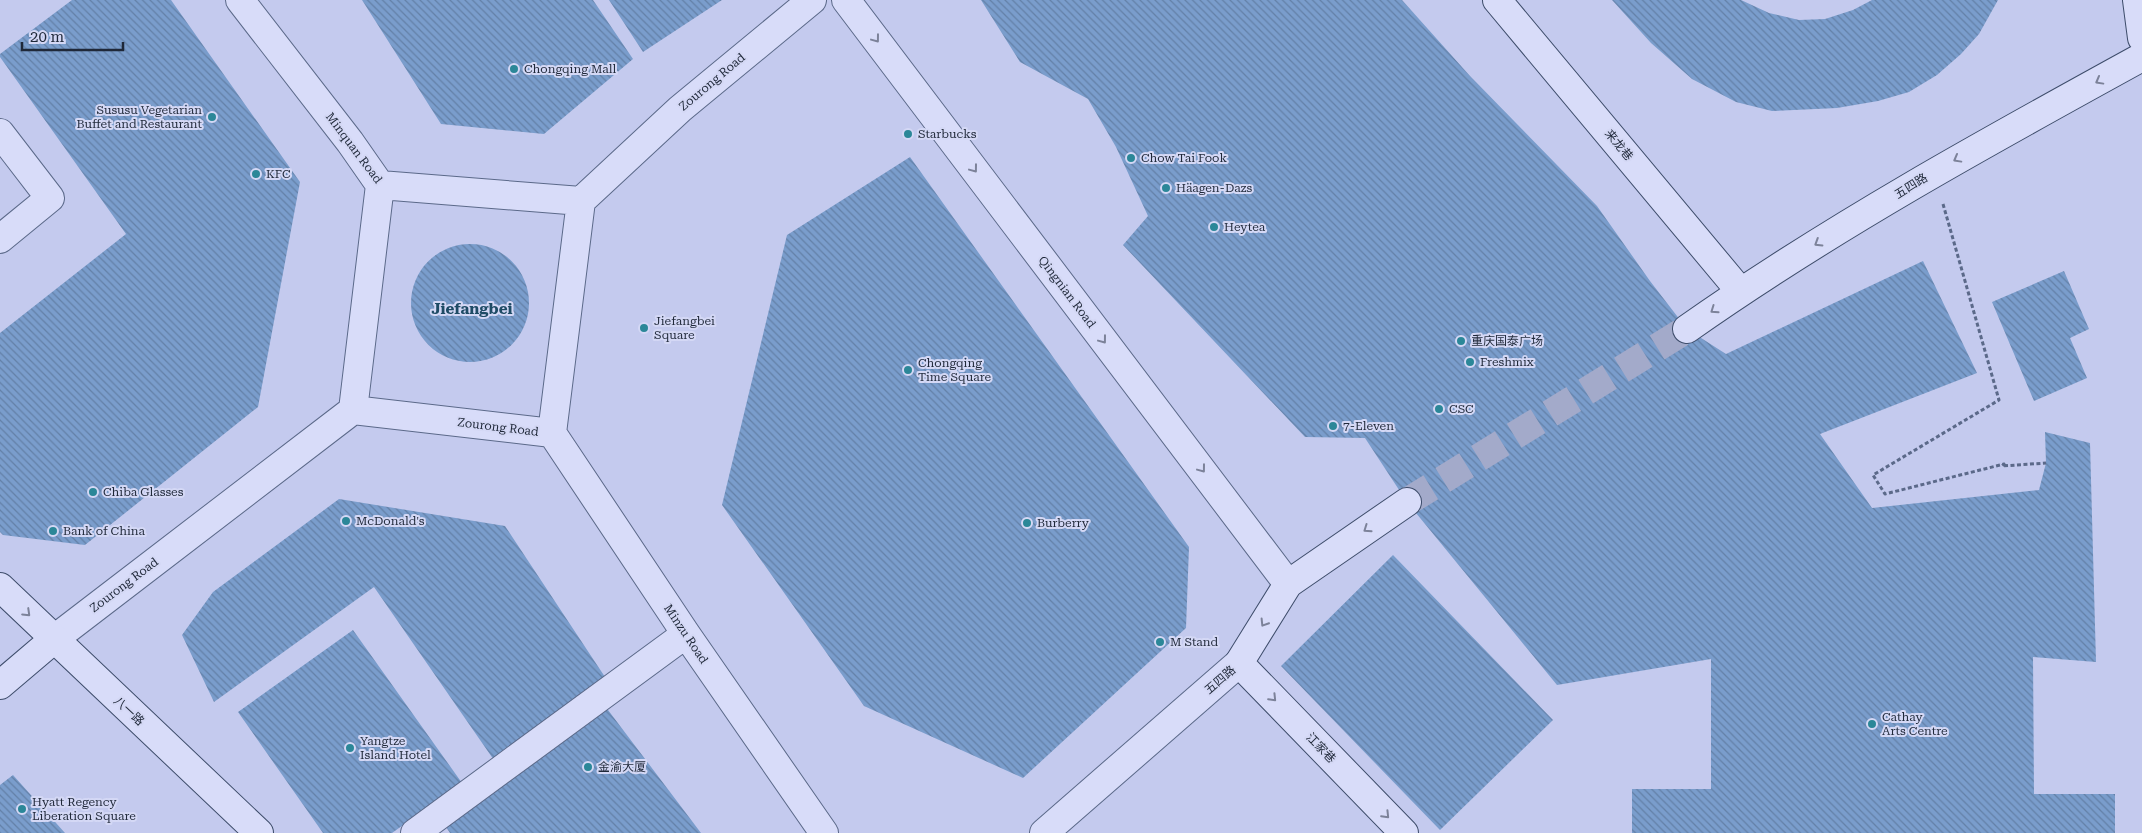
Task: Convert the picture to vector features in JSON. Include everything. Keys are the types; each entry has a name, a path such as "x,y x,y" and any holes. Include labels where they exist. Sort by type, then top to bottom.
{"street":[{"name":"Minquan Road","path":"240,0 350,142 380,185 581,201"},
{"name":"Zourong Road","path":"0,685 53,640 353,410 552,433 581,201 680,109 812,0"},
{"name":"Qingnian Road","path":"846,0 1288,584"},
{"name":"来龙巷","path":"1497,0 1740,291"},
{"path":"2137,0 2142,38"},
{"name":"五四路","path":"1687,328 1740,291 1934,172 2142,58"},
{"path":"0,132 50,198 0,238"},
{"path":"353,410 380,185"},
{"name":"Minzu Road","path":"552,433 686,634 824,833"},
{"name":"五四路","path":"1044,833 1239,662 1288,584 1407,502"},
{"name":"八一路","path":"0,587 53,640 259,833"},
{"path":"415,833 686,634"},
{"name":"江家巷","path":"1239,662 1404,833"}],"path":[{"path":"1934,172 1999,400 1873,475 1884,494 2004,464 2002,466 2046,464"}],"building":[{"path":"72,0 171,0 300,182 258,407 85,545 3,535 0,532 0,333 126,234 0,57 0,54"},
{"name":"Chongqing Mall","path":"362,0 593,0 633,59 544,134 441,124"},
{"path":"609,0 722,0 643,52"},
{"name":"重庆国泰广场","path":"981,0 1402,0 1470,76 1597,206 1650,281 1687,329 1726,354 1923,261 1977,373 1820,434 1872,508 2039,490 2046,463 2045,432 2090,443 2096,662 2033,657 2034,794 2115,794 2115,833 1632,833 1632,789 1711,789 1711,659 1557,685 1407,502 1365,438 1305,437 1123,245 1148,216 1116,147 1088,99 1020,62"},
{"path":"1612,0 1741,0 1769,13 1799,20 1825,19 1853,10 1872,0 1998,0 1979,34 1961,54 1937,75 1909,92 1878,101 1837,108 1772,111 1736,102 1692,79 1651,43"},
{"name":"Chongqing Time Square","path":"910,157 1189,547 1186,628 1023,778 864,706 722,505 787,235"},
{"path":"470,244 493,248 512,261 525,280 529,303 525,326 512,345 493,358 470,362 447,358 428,345 415,326 411,303 415,280 428,261 447,248"},
{"path":"2064,271 2089,329 2070,338 2087,378 2034,401 1992,302"},
{"path":"339,499 505,526 605,677 496,763 374,587 214,702 182,635 213,592"},
{"path":"1393,555 1553,720 1440,830 1281,666"},
{"name":"Yangtze Island Hotel","path":"353,630 462,783 392,833 323,833 238,712"},
{"name":"金渝大厦","path":"605,706 701,833 450,833 446,827"},
{"name":"Hyatt Regency Liberation Square","path":"13,775 65,833 0,833 0,785"}],"tunnel":[{"path":"1407,502 1687,329"}],"place":[{"name":"Chongqing Mall","path":"514,69"},
{"name":"Sususu Vegetarian Buffet and Restaurant","path":"212,117"},
{"name":"Starbucks","path":"908,134"},
{"name":"Chow Tai Fook","path":"1131,158"},
{"name":"KFC","path":"256,174"},
{"name":"Häagen-Dazs","path":"1166,188"},
{"name":"Heytea","path":"1214,227"},
{"name":"Jiefangbei Square","path":"644,328"},
{"name":"重庆国泰广场","path":"1461,341"},
{"name":"Freshmix","path":"1470,362"},
{"name":"Chongqing Time Square","path":"908,370"},
{"name":"CSC","path":"1439,409"},
{"name":"7-Eleven","path":"1333,426"},
{"name":"Chiba Glasses","path":"93,492"},
{"name":"McDonald's","path":"346,521"},
{"name":"Burberry","path":"1027,523"},
{"name":"Bank of China","path":"53,531"},
{"name":"M Stand","path":"1160,642"},
{"name":"Cathay Arts Centre","path":"1872,724"},
{"name":"Yangtze Island Hotel","path":"350,748"},
{"name":"金渝大厦","path":"588,767"},
{"name":"Hyatt Regency Liberation Square","path":"22,809"}],"district":[{"name":"Jiefangbei","path":"472,309"}]}
